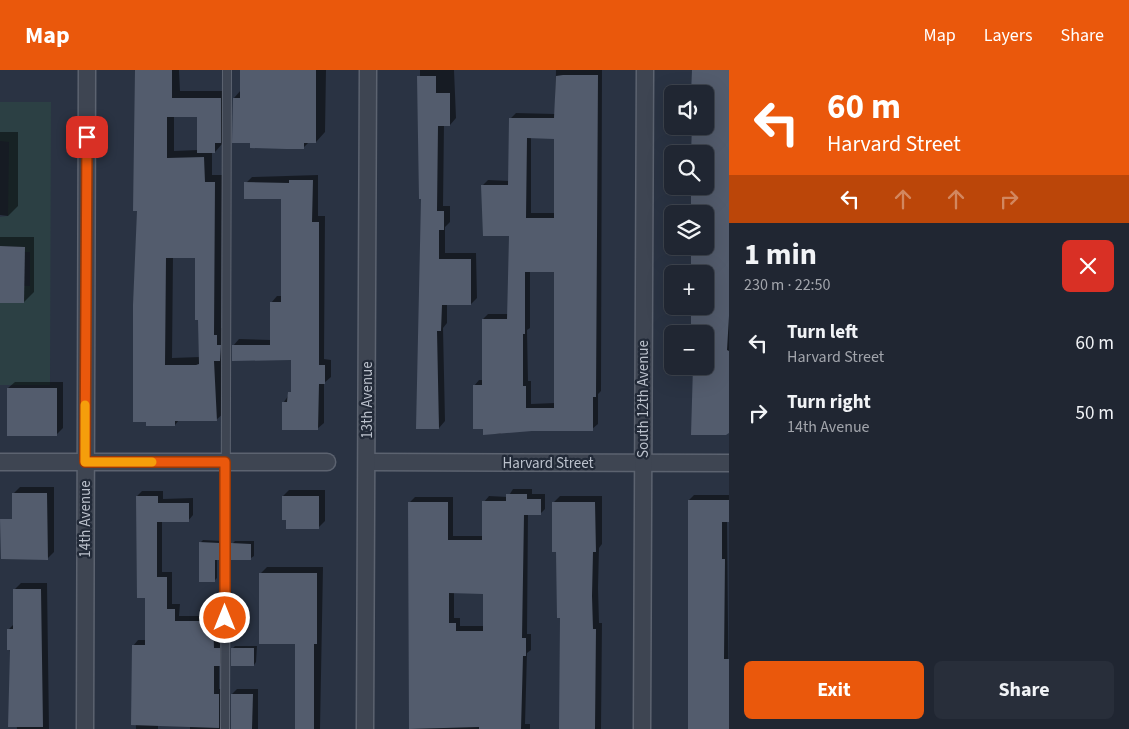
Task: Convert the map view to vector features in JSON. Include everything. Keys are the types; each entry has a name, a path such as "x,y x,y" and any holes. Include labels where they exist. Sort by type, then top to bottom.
{"street":[{"name":"14th Avenue","path":"85,729 87,70"},
{"name":"13th Avenue","path":"365,729 368,70"},
{"name":"South 12th Avenue","path":"642,729 645,70"},
{"path":"0,462 327,462"},
{"name":"Harvard Street","path":"367,462 729,464"}],"lane":[{"path":"224,729 227,70"}],"green space":[{"path":"0,102 51,102 50,385 0,385 0,303 24,303 24,286 30,286 30,252 24,252 24,247 0,246 0,217 8,216 9,142 0,141"}],"building":[{"path":"135,70 172,70 172,98 221,98 221,143 215,143 215,153 197,153 197,117 167,117 167,158 204,157 205,182 215,182 214,335 217,335 217,345 221,345 220,361 214,361 217,421 175,421 175,426 146,426 146,422 133,422 133,305 137,211 133,211","holes":["166,258 195,258 195,320 198,320 199,364 165,365"]},
{"path":"240,70 316,70 316,143 304,143 304,149 286,149 250,148 250,143 232,143 233,98 240,98"},
{"path":"692,70 729,70 729,316 727,350 729,351 729,433 726,435 691,435 693,375 714,375 714,325 691,325 691,315 714,315 714,265 691,265 691,255 714,255 714,205 691,205 691,195 714,195 714,145 691,145 692,135 714,135 714,85 691,85"},
{"path":"598,75 596,397 593,397 593,431 532,431 483,435 483,429 473,429 473,385 482,385 482,319 507,319 509,236 483,236 481,185 508,185 509,118 554,118 556,76","holes":["527,138 554,139 554,218 526,218","525,272 554,272 554,408 526,408 526,386 523,386"]},
{"path":"417,76 436,76 436,93 450,93 450,126 438,126 437,211 444,211 444,230 439,230 439,259 471,259 471,305 442,305 441,331 437,331 439,429 416,429 421,199 419,199"},
{"path":"289,180 313,180 312,222 319,222 319,365 325,365 325,384 319,384 318,430 282,430 282,402 287,402 288,392 291,392 291,360 232,361 232,345 270,345 270,302 281,302 281,199 244,199 244,182 289,183"},
{"path":"0,246 25,247 24,303 0,303"},
{"path":"7,388 57,388 57,436 7,436"},
{"path":"12,493 47,493 48,560 1,559 0,519 12,519"},
{"path":"506,494 527,494 527,499 541,499 541,515 524,515 522,638 526,638 526,656 523,656 521,729 479,729 479,727 409,729 408,502 448,502 448,540 482,540 482,501 506,501","holes":["449,593 483,594 483,631 456,631 456,623 449,623"]},
{"path":"136,496 158,496 158,503 189,503 189,522 157,522 157,577 167,577 167,609 175,609 175,621 213,621 214,648 220,648 220,666 214,666 214,694 219,694 219,728 131,725 132,645 145,645 145,598 137,598"},
{"path":"282,496 319,496 319,529 286,529 286,520 282,520"},
{"path":"688,500 729,500 729,522 722,522 722,559 725,559 724,659 729,659 729,729 688,729"},
{"path":"552,502 595,502 596,552 593,552 592,596 593,629 596,629 595,729 559,729 560,618 557,618 556,552 552,552"},
{"path":"199,542 220,543 220,560 215,560 215,582 199,582"},
{"path":"231,543 251,544 251,560 231,560"},
{"path":"259,573 317,573 317,644 314,644 314,729 295,729 295,644 259,644"},
{"path":"13,589 41,589 43,727 8,727 10,650 7,650 7,629 13,629"},
{"path":"231,648 254,648 254,666 231,666"},
{"path":"231,694 253,694 252,729 231,729"}],"slow traffic":[{"path":"85,405 85,462 152,462"}],"route":[{"path":"87,137 85,462 225,462 225,618"}]}
